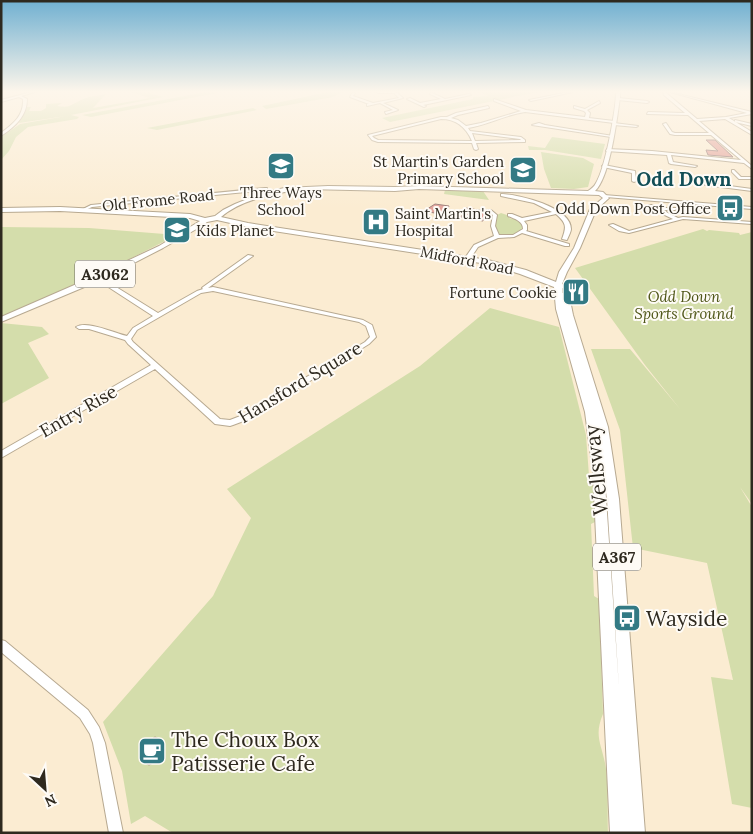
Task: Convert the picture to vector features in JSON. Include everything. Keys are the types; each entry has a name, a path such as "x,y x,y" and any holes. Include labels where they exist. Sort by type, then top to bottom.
{"main road":[{"path":"593,209 590,195 600,181 612,131"},
{"path":"600,181 605,197"},
{"name":"A3062","path":"386,188 410,184 412,188 420,187"},
{"name":"A3062","path":"1,320 98,278 161,247 198,226 204,220 217,218 221,213 250,199 285,189 306,187 420,187 563,192 590,195"},
{"path":"590,195 605,197"},
{"path":"562,286 563,272 569,264 593,209 605,197"},
{"path":"1,210 83,210 190,216 204,220"},
{"name":"Midford Road","path":"217,218 248,225 468,258 506,266 562,286"},
{"path":"538,277 552,291 560,309"},
{"name":"Wellsway","path":"562,286 560,309 590,412 605,479 636,833"},
{"name":"Wellsway","path":"562,286 603,427 619,833"}],"street":[{"path":"386,131 370,135 376,140 474,142 524,141 521,138 470,132 474,142 476,149"},
{"path":"400,131 410,141"},
{"path":"577,131 611,136"},
{"path":"669,131 675,134 714,134"},
{"path":"710,131 752,168"},
{"path":"500,135 500,142"},
{"path":"607,150 745,162"},
{"path":"669,154 672,163"},
{"path":"740,157 752,158"},
{"path":"665,162 695,166"},
{"path":"604,166 632,170 634,172 634,181"},
{"path":"733,171 740,178 752,178"},
{"path":"707,184 752,190"},
{"name":"Old Frome Road","path":"83,210 91,206 265,189"},
{"path":"468,258 476,246 497,237 514,236 523,232 566,242 568,227 556,212 535,202 503,195"},
{"path":"605,197 752,208"},
{"path":"650,206 676,219"},
{"path":"658,210 674,209"},
{"path":"489,211 495,215 493,226 497,237"},
{"path":"521,220 556,212"},
{"path":"510,215 521,220 525,225 523,232"},
{"path":"611,225 630,232 676,219 688,218 752,223"},
{"path":"79,327 89,327 128,338 135,329 204,290 250,256"},
{"path":"98,278 158,316"},
{"name":"Hansford Square","path":"128,338 130,343 214,419 230,423 246,417 367,343 373,336 369,324 361,321 213,288 204,290"},
{"name":"Entry Rise","path":"1,455 155,366"},
{"path":"1,645 84,714 95,731 100,743 113,832"}],"green space":[{"path":"10,131 23,131 16,137 9,151 1,160 1,137"},
{"path":"552,137 605,144 601,159 545,150 529,150 528,146 545,148"},
{"path":"541,152 583,158 594,164 588,187 574,189 551,188 544,169"},
{"path":"445,190 483,191 489,200 444,194"},
{"path":"501,213 510,216 509,218 515,218 522,223 523,230 510,236 498,235 495,227 497,215"},
{"path":"1,227 89,228 177,235 96,276 1,317"},
{"name":"Odd Down Sports Ground","path":"703,229 707,231 739,233 740,235 752,232 752,504 740,487 752,507 752,808 732,804 711,677 733,680 707,563 633,548 620,430 591,349 630,349 680,409 645,365 575,268"},
{"path":"490,308 559,327 586,435 589,476 595,486 597,498 595,522 591,524 594,596 599,599 603,714 600,721 599,739 606,771 608,833 173,833 145,816 131,824 122,771 103,722 213,596 251,518 227,489 420,366"},
{"path":"1,323 42,327 49,334 28,343 49,378 1,404"}],"building":[{"path":"706,140 715,140 733,157 708,155 706,150 718,151"},
{"path":"435,204 449,206 445,215 424,211"},
{"path":"466,208 485,211 483,221 461,217"},
{"name":"The Choux Box Patisserie Cafe","path":"155,737 161,740 163,751 159,760 149,765 143,762 141,751 145,743"}],"place":[{"name":"Three Ways School","path":"281,166"},
{"name":"St Martin's Garden Primary School","path":"523,170"},
{"name":"Odd Down Post Office","path":"730,208"},
{"name":"Saint Martin's Hospital","path":"376,222"},
{"name":"Kids Planet","path":"177,230"},
{"name":"Fortune Cookie","path":"576,292"},
{"name":"Wayside","path":"627,618"},
{"name":"The Choux Box Patisserie Cafe","path":"152,751"}],"district":[{"name":"Odd Down","path":"684,179"}]}
